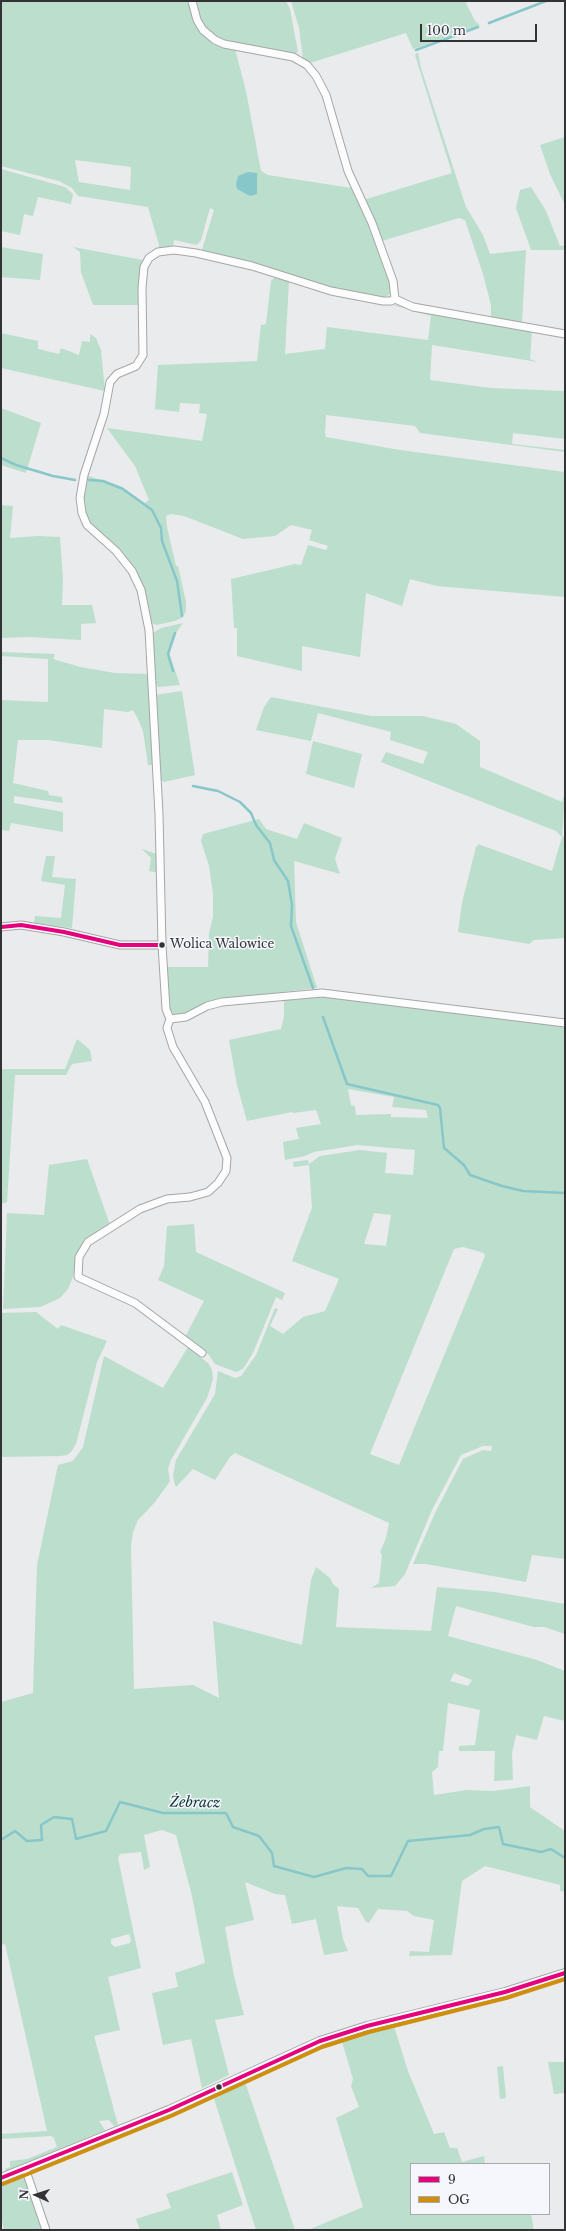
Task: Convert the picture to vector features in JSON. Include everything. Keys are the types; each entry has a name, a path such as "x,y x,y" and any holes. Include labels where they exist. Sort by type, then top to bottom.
{"street":[{"path":"192,1 197,20 203,30 215,40 224,44 293,57 307,65 316,76 326,95 348,171 372,223 393,281 395,298"},
{"path":"202,1353 135,1302 86,1282 78,1277 77,1272 79,1257 88,1242 140,1209 167,1199 190,1197 208,1192 218,1183 226,1171 227,1158 205,1102 173,1047 167,1028 170,1019 166,1009 162,945 160,821 149,630 141,590 132,570 116,551 87,525 82,513 80,498 84,474 104,416 110,382 117,374 136,366 143,355 142,288 144,267 149,258 158,252 174,250 196,253 252,266 331,291 383,301 391,301 395,298"},
{"path":"395,298 413,307 565,334"},
{"path":"1,927 21,925 64,932 120,945 162,945"},
{"path":"170,1019 186,1017 207,1006 222,1002 322,993 565,1023"},
{"path":"1,2178 175,2107 320,2041 367,2026 505,1992 565,1973"},
{"path":"25,2168 46,2230"}],"green space":[{"path":"1,1 189,1 195,23 235,49 246,91 261,171 268,175 351,188 377,243 392,288 389,295 380,299 352,294 201,253 214,210 210,208 201,240 197,245 174,240 173,248 159,250 159,245 148,207 78,196 72,188 59,181 1,166","holes":["75,160 131,167 130,190 79,182"]},
{"path":"194,1 286,1 290,9 298,52 294,54 231,43 218,39 207,31 200,21"},
{"path":"291,1 465,1 475,21 480,25 413,49 406,33 310,63 303,58 299,28"},
{"path":"418,52 421,68 466,207 483,235 490,254 526,250 522,323 491,319 491,305 483,274 465,220 459,218 382,241 363,200 452,173 415,55"},
{"path":"565,137 565,205 550,174 540,145"},
{"path":"1,169 65,187 73,194 71,204 38,197 33,216 24,214 20,235 1,231"},
{"path":"531,187 546,211 560,246 565,245 565,250 531,250 516,208 520,190"},
{"path":"1,247 43,254 40,280 1,277"},
{"path":"73,247 143,260 140,305 93,305 81,272 80,252"},
{"path":"275,277 289,281 285,354 325,349 327,327 428,340 431,316 386,303 532,331 530,359 538,362 432,345 430,380 491,388 565,391 565,439 513,433 512,444 565,450 565,452 420,433 415,426 326,415 325,433 326,437 400,450 565,472 565,597 437,586 410,579 402,606 366,593 360,657 302,646 302,671 237,656 237,628 234,628 231,579 295,564 301,565 308,545 326,550 328,546 309,540 312,530 291,525 275,536 243,539 184,516 171,514 166,516 167,527 176,566 178,566 186,602 186,611 183,617 175,621 156,625 150,622 138,577 91,526 85,516 82,501 86,475 122,487 143,504 149,500 135,466 107,428 202,441 207,414 199,413 200,404 180,403 179,412 155,409 158,365 257,361 261,325 266,324 271,281"},
{"path":"1,333 38,341 38,349 59,354 61,348 79,355 82,341 90,342 90,334 96,338 101,350 105,391 1,368"},
{"path":"1,408 41,423 26,473 1,465"},
{"path":"1,505 13,506 10,538 38,536 60,537 63,580 62,605 92,605 96,623 81,624 81,640 30,637 1,638"},
{"path":"183,623 172,639 169,652 180,685 158,687 155,683 153,633 161,628"},
{"path":"1,652 55,654 53,659 80,667 115,673 148,674 154,765 148,765 143,731 133,710 128,712 104,709 102,748 48,740 18,740 13,783 48,791 49,795 62,797 63,803 14,796 14,803 63,812 63,832 11,823 9,831 1,830 1,700 48,702 48,659 1,656"},
{"path":"182,691 195,775 164,782 160,779 155,695"},
{"path":"271,697 371,716 423,716 456,724 480,741 480,767 562,802 565,793 562,837 556,831 381,762 386,752 423,764 428,752 390,740 391,732 318,713 311,741 256,730 264,707"},
{"path":"313,741 362,754 354,788 306,774"},
{"path":"259,819 266,829 297,839 304,823 342,838 335,859 340,874 294,861 296,922 317,988 214,1000 186,1013 174,1015 169,1007 167,967 208,967 209,933 213,917 213,894 209,866 201,841 203,834"},
{"path":"565,836 565,938 534,940 529,944 458,932 462,903 478,844 552,871 562,837"},
{"path":"142,849 159,855 159,873 149,871 151,858"},
{"path":"46,856 55,856 52,877 76,879 72,928 34,923 35,916 61,918 65,885 41,881"},
{"path":"320,996 565,1026 565,1559 532,1555 526,1582 426,1564 413,1564 435,1513 463,1459 483,1450 491,1451 492,1446 483,1446 461,1455 432,1510 405,1574 395,1586 371,1588 379,1583 382,1555 380,1552 386,1538 389,1523 235,1453 230,1457 215,1480 193,1469 176,1487 173,1475 176,1460 215,1394 218,1371 235,1378 241,1376 256,1355 275,1308 278,1309 270,1326 283,1334 303,1317 325,1311 339,1279 292,1261 312,1208 309,1165 294,1167 293,1162 308,1160 309,1164 320,1156 360,1150 387,1153 385,1173 413,1175 415,1150 357,1145 314,1152 305,1156 285,1160 283,1142 299,1139 296,1128 321,1124 316,1110 292,1112 247,1121 237,1085 229,1040 281,1029 284,1017 284,998","holes":["348,1089 394,1097 392,1107 426,1110 428,1118 391,1117 391,1114 356,1115 355,1106 351,1105","374,1213 391,1215 386,1246 364,1244","463,1247 484,1253 485,1256 399,1465 370,1454 454,1249"]},
{"path":"77,1039 90,1050 92,1061 72,1064 66,1075 15,1075 7,1202 1,1204 1,1069 65,1069"},
{"path":"87,1159 110,1225 77,1254 73,1277 68,1289 60,1298 40,1307 3,1309 7,1213 44,1215 49,1165"},
{"path":"194,1224 196,1252 285,1293 282,1300 276,1297 253,1353 243,1369 236,1372 215,1364 209,1355 184,1339 204,1301 158,1280 164,1266 167,1226"},
{"path":"36,1312 58,1329 61,1325 107,1341 97,1362 76,1444 71,1452 67,1455 60,1456 1,1457 1,1313"},
{"path":"188,1347 209,1364 212,1370 213,1379 207,1398 171,1460 168,1469 170,1481 155,1502 138,1520 133,1532 131,1546 134,1689 193,1685 219,1698 213,1621 302,1645 311,1580 316,1567 330,1578 333,1584 339,1589 336,1627 431,1631 437,1587 495,1592 565,1604 565,1634 544,1627 534,1627 456,1606 448,1636 537,1660 565,1671 565,1721 544,1716 537,1740 516,1735 512,1753 513,1780 494,1781 495,1751 459,1751 459,1746 475,1745 480,1710 448,1703 443,1751 439,1751 438,1767 432,1772 434,1795 467,1790 494,1791 530,1786 530,1807 565,1831 565,1892 560,1891 560,1885 485,1866 462,1881 452,1955 409,1956 410,1951 429,1952 434,1920 414,1916 407,1911 378,1909 369,1923 366,1922 358,1908 337,1906 343,1939 348,1951 324,1955 316,1919 292,1924 285,1895 275,1894 245,1882 254,1920 225,1927 234,1976 244,2015 215,2020 229,2075 202,2088 191,2039 163,2045 152,1993 178,1987 175,1973 205,1963 192,1896 176,1835 162,1830 144,1835 150,1867 144,1870 141,1852 120,1854 118,1858 141,1968 108,1977 120,2030 94,2036 118,2125 114,2126 109,2120 99,2121 105,2130 5,2172 5,2169 10,2167 10,2161 27,2159 57,2147 54,2138 51,2136 1,2139 1,2134 47,2131 5,1944 1,1945 1,1702 33,1693 37,1565 58,1465 73,1461 83,1447 104,1356 163,1388","holes":["454,1673 472,1680 468,1686 450,1681","129,1934 131,1940 130,1943 115,1947 111,1944 111,1939"]},
{"path":"393,2023 408,2071 434,2134 444,2132 450,2148 457,2148 462,2162 484,2156 485,2163 410,2163 410,2215 531,2215 534,2230 308,2230 363,2207 336,2118 359,2107 351,2086 353,2079 341,2038"},
{"path":"548,2062 565,2062 565,2093 554,2094"},
{"path":"503,2066 506,2098 500,2099 497,2067"},
{"path":"245,2082 295,2230 256,2230 214,2099"},
{"path":"232,2172 243,2205 217,2215 221,2230 140,2230 136,2219 171,2208 166,2194"},
{"path":"23,2176 25,2177 43,2230 4,2230 1,2216 1,2186"}],"water":[{"path":"248,172 257,173 257,194 250,196 237,189 236,184 238,176"}],"waterway":[{"path":"489,23 546,1"},
{"path":"416,50 478,27"},
{"path":"1,458 16,465 53,476 75,480"},
{"path":"89,480 103,481 123,489 152,510 161,528 162,541 177,581 182,616"},
{"path":"173,671 168,654 175,633"},
{"path":"193,786 218,791 240,802 251,813 256,825 270,843 274,860 288,881 292,905 291,926 313,988"},
{"path":"323,1017 347,1084 438,1105 440,1108 444,1148 464,1165 470,1175 502,1186 523,1191 565,1193"},
{"name":"Żebracz","path":"1,1840 15,1831 27,1841 42,1840 41,1825 54,1817 72,1819 76,1839 106,1831 120,1802 163,1813 226,1813 233,1827 259,1836 272,1853 274,1866 314,1877 346,1868 362,1869 368,1876 391,1876 408,1841 470,1835 484,1829 499,1827 503,1844 541,1852 551,1849 565,1858"}],"transit line":[{"name":"9","path":"1,927 21,925 64,932 120,945 162,945"},
{"name":"9","path":"1,2178 169,2110 320,2041 367,2026 505,1992 565,1973"},
{"name":"OG","path":"3,2184 171,2116 322,2047 369,2032 506,1998 565,1979"}],"place":[{"name":"Wolica Walowice","path":"162,945"}]}
